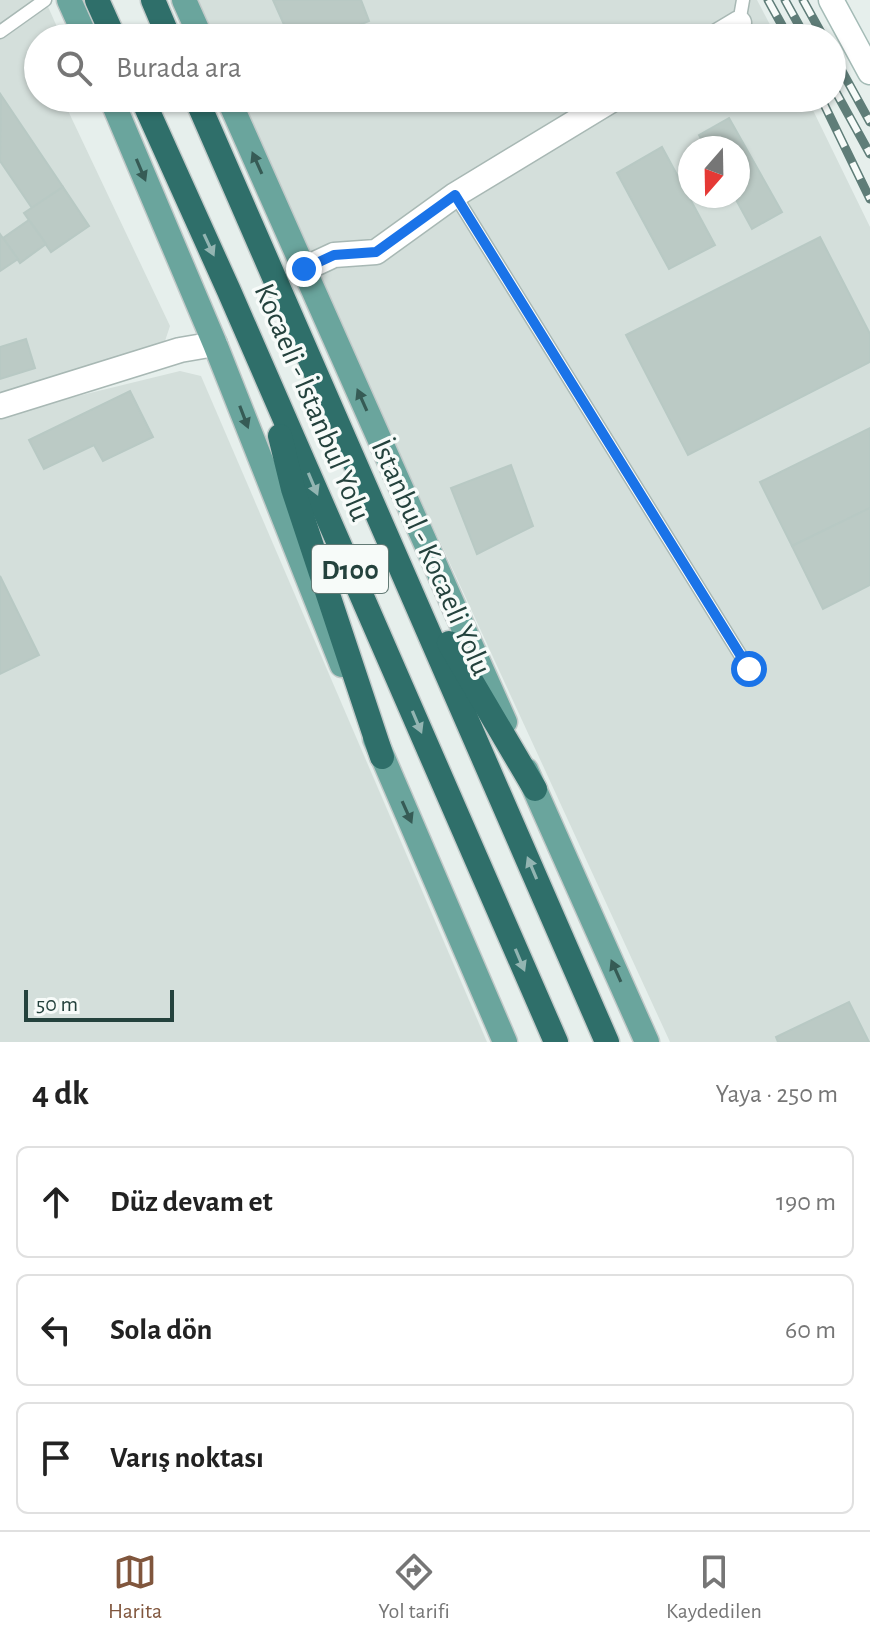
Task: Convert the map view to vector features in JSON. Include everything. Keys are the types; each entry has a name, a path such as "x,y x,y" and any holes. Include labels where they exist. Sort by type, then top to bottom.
{"highway":[{"path":"97,0 108,24"},
{"path":"153,0 163,24"},
{"name":"Kocaeli - İstanbul Yolu","path":"148,112 556,1042"},
{"name":"İstanbul - Kocaeli Yolu","path":"202,112 607,1042"},
{"path":"261,364 293,489 382,757"},
{"path":"395,552 535,789"}],"main road":[{"path":"69,0 80,24"},
{"path":"184,0 195,24"},
{"path":"117,112 215,344 331,640 505,1042"},
{"path":"234,112 647,1042"}],"street":[{"path":"831,0 846,24"},
{"path":"846,25 867,59"},
{"path":"304,269 334,255 376,252 455,195 592,112"},
{"path":"0,406 180,350 215,344"}],"lane":[{"path":"0,32 45,0"},
{"path":"455,195 749,669"}],"shaded area":[{"path":"0,0 45,0 56,24 24,24 24,112 69,112 170,326 164,344 0,393"},
{"path":"191,0 757,0 770,24 202,24"},
{"path":"242,112 814,112 870,227 870,1042 670,1042"},
{"path":"180,371 201,376 487,1042 0,1042 0,415"}],"building":[{"path":"273,0 361,0 369,21 362,24 284,24"},
{"path":"1,95 63,187 32,208 0,161"},
{"path":"729,118 739,136 700,136"},
{"path":"662,147 678,177 678,208 695,208 715,245 669,269 617,173"},
{"path":"750,155 782,212 752,229 741,208 750,208"},
{"path":"63,187 89,226 51,252 24,213"},
{"path":"29,220 46,244 20,263 3,238"},
{"path":"0,234 18,259 0,271"},
{"path":"820,237 870,334 870,362 688,455 626,335"},
{"path":"26,339 35,368 0,379 0,347"},
{"path":"130,391 153,437 103,461 94,445 44,469 29,440"},
{"path":"870,428 870,508 792,546 760,482"},
{"path":"511,465 533,526 477,554 451,488"},
{"path":"870,508 870,585 823,609 792,546"},
{"path":"0,576 39,655 0,674"},
{"path":"849,1002 869,1042 778,1042 776,1037"}],"railway":[{"path":"768,0 781,24"},
{"path":"785,0 798,24"},
{"path":"803,0 816,24"},
{"path":"846,78 870,122"},
{"path":"846,110 870,154"},
{"path":"828,112 870,199"}],"route":[{"path":"304,269 334,255 376,252 455,195 749,669"}]}
